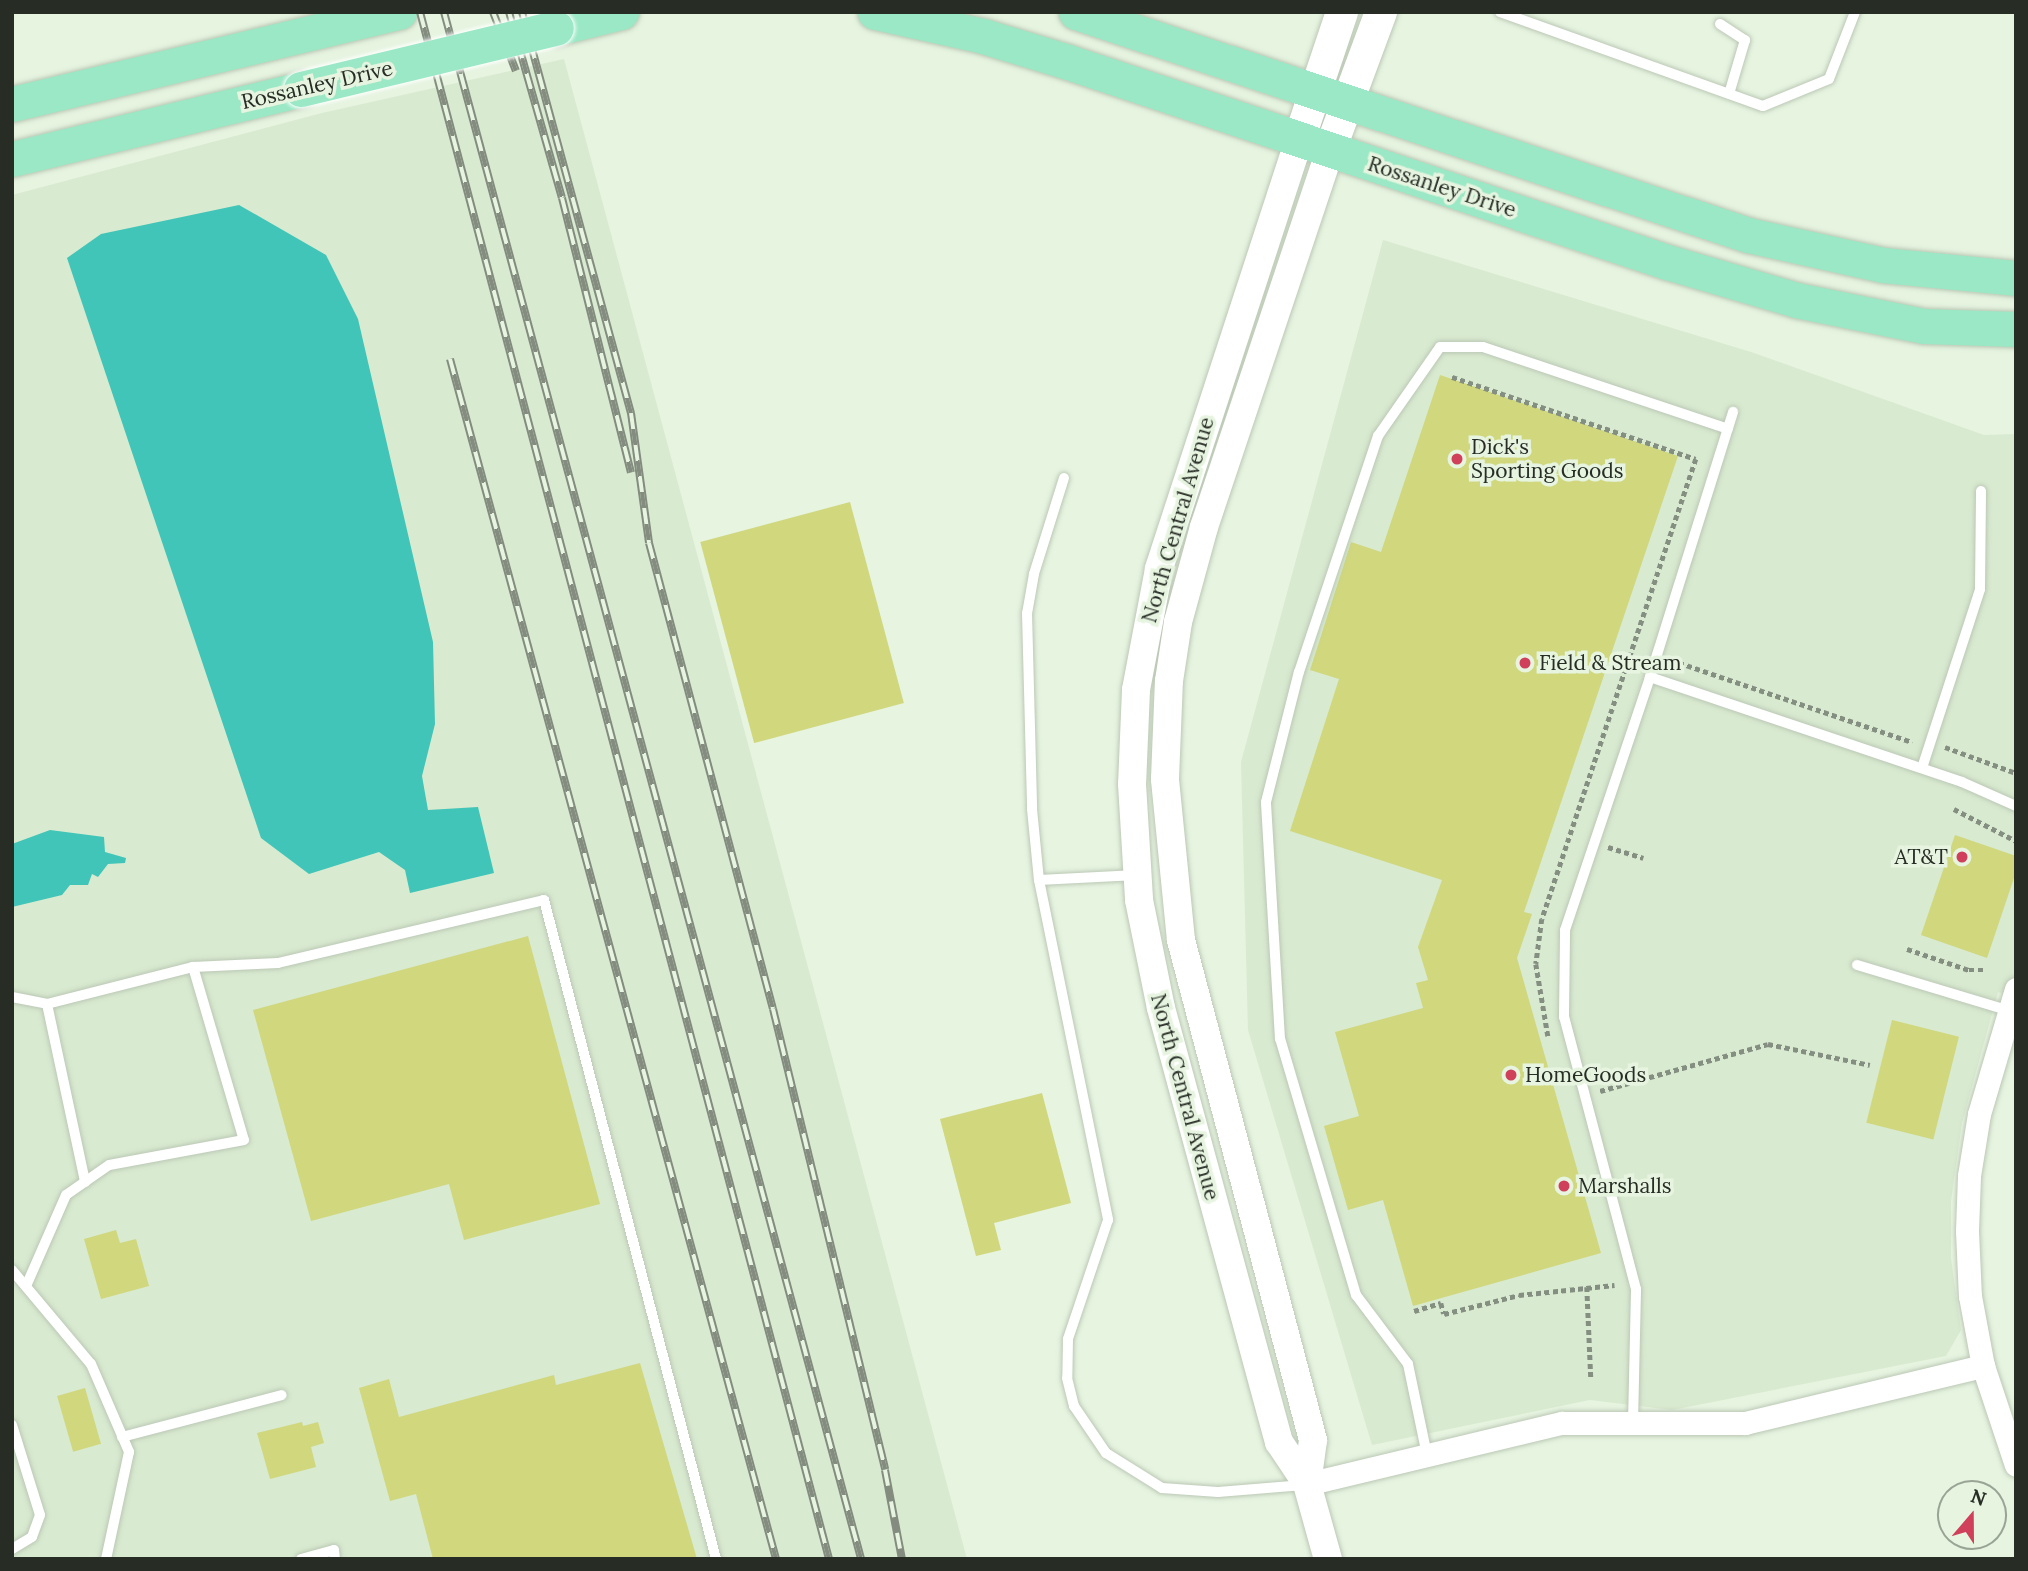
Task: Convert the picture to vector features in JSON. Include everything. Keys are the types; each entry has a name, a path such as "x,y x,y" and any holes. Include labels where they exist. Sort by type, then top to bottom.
{"main road":[{"path":"12,104 399,12"},
{"name":"Rossanley Drive","path":"12,159 621,12"},
{"name":"Rossanley Drive","path":"875,12 1044,55 1667,262 1796,300 1924,326 2016,329"},
{"path":"1076,12 1748,235 1883,265 2016,278"},
{"name":"North Central Avenue","path":"1315,145 1315,93 1342,12"},
{"name":"North Central Avenue","path":"1315,145 1348,104 1381,12"}],"street":[{"name":"North Central Avenue","path":"1315,145 1168,536 1142,644 1132,784 1137,875 1147,953 1279,1442 1307,1484 1328,1559"},
{"name":"North Central Avenue","path":"1307,1484 1314,1440 1181,940 1167,835 1165,766 1169,681 1185,595 1315,145"},
{"path":"2013,1004 1979,1114 1969,1176 1970,1296 1983,1366 2016,1465"},
{"path":"1307,1484 1562,1423 1745,1423 1983,1366"}],"lane":[{"path":"1500,12 1763,106 1829,79 1855,12"},
{"path":"1720,24 1745,40 1729,94"},
{"path":"1427,1455 1408,1364 1356,1295 1280,1039 1266,802 1299,671 1378,436 1440,347 1483,347 1728,429"},
{"path":"1633,1423 1636,1289 1564,1017 1564,930 1650,677 1734,412"},
{"path":"1064,478 1034,574 1027,613 1032,809 1039,880 1108,1220 1068,1339 1067,1378 1074,1406 1106,1453 1162,1488 1218,1492 1307,1484"},
{"path":"1922,768 1980,589 1982,491"},
{"path":"1650,677 1922,768 2016,806"},
{"path":"1039,880 1137,875"},
{"path":"12,996 47,1004 193,967 278,963 544,900 716,1559"},
{"path":"1857,965 2013,1004"},
{"path":"26,1286 66,1195 109,1165 244,1140 193,967"},
{"path":"47,1004 85,1182"},
{"path":"12,1270 92,1364 129,1452 106,1559"},
{"path":"122,1437 282,1395"},
{"path":"12,1425 40,1516 32,1537 12,1549"},
{"path":"302,1559 335,1555"}],"path":[{"path":"1634,647 1930,745 1964,751 2016,773"},
{"path":"1954,808 2016,841"},
{"path":"1907,949 1969,971 1983,970"},
{"path":"1585,1095 1768,1044 1870,1065"},
{"path":"1587,1287 1591,1378"}],"shaded area":[{"path":"564,59 967,1559 12,1559 12,195 322,113"},
{"path":"1383,240 1751,352 1984,435 2016,434 2016,997 1998,992 1962,1123 1951,1201 1951,1258 1961,1330 1946,1356 1672,1410 1590,1400 1372,1445 1248,1030 1241,762"}],"water":[{"path":"239,205 326,255 358,319 433,642 435,724 422,776 428,810 478,807 494,873 410,893 405,870 379,852 309,874 261,838 67,258 101,234"},
{"path":"50,830 104,837 105,852 126,858 125,863 108,864 98,877 92,874 88,885 70,885 62,895 12,907 12,844"}],"building":[{"path":"1440,375 1678,456 1524,912 1532,914 1517,958 1601,1253 1413,1306 1383,1200 1348,1210 1324,1126 1359,1116 1335,1032 1423,1008 1416,983 1428,980 1418,947 1442,880 1290,831 1339,679 1310,670 1351,542 1381,552"},
{"path":"850,502 904,703 754,743 700,542"},
{"path":"1955,835 2016,856 2016,872 1987,958 1921,935"},
{"path":"528,936 600,1204 464,1240 449,1184 311,1221 253,1010"},
{"path":"1892,1020 1959,1037 1933,1140 1866,1123"},
{"path":"1042,1093 1071,1203 994,1223 1001,1250 976,1256 940,1119"},
{"path":"116,1230 120,1243 136,1239 149,1286 101,1299 84,1239"},
{"path":"640,1363 697,1559 433,1559 416,1494 390,1501 359,1388 389,1379 399,1417 554,1375 556,1385"},
{"path":"85,1388 101,1444 73,1452 57,1396"},
{"path":"302,1422 303,1426 318,1422 324,1443 311,1447 316,1467 270,1479 257,1433"}],"railway":[{"path":"420,12 829,1559"},
{"path":"444,12 861,1559"},
{"path":"493,12 516,71"},
{"path":"509,12 562,198 631,472"},
{"path":"522,12 631,413 649,543 773,1009 885,1470 902,1559"},
{"path":"450,359 776,1559"}],"place":[{"name":"Dick's Sporting Goods","path":"1457,459"},
{"name":"Field & Stream","path":"1525,663"},
{"name":"AT&T","path":"1962,857"},
{"name":"HomeGoods","path":"1511,1075"},
{"name":"Marshalls","path":"1564,1186"}]}
